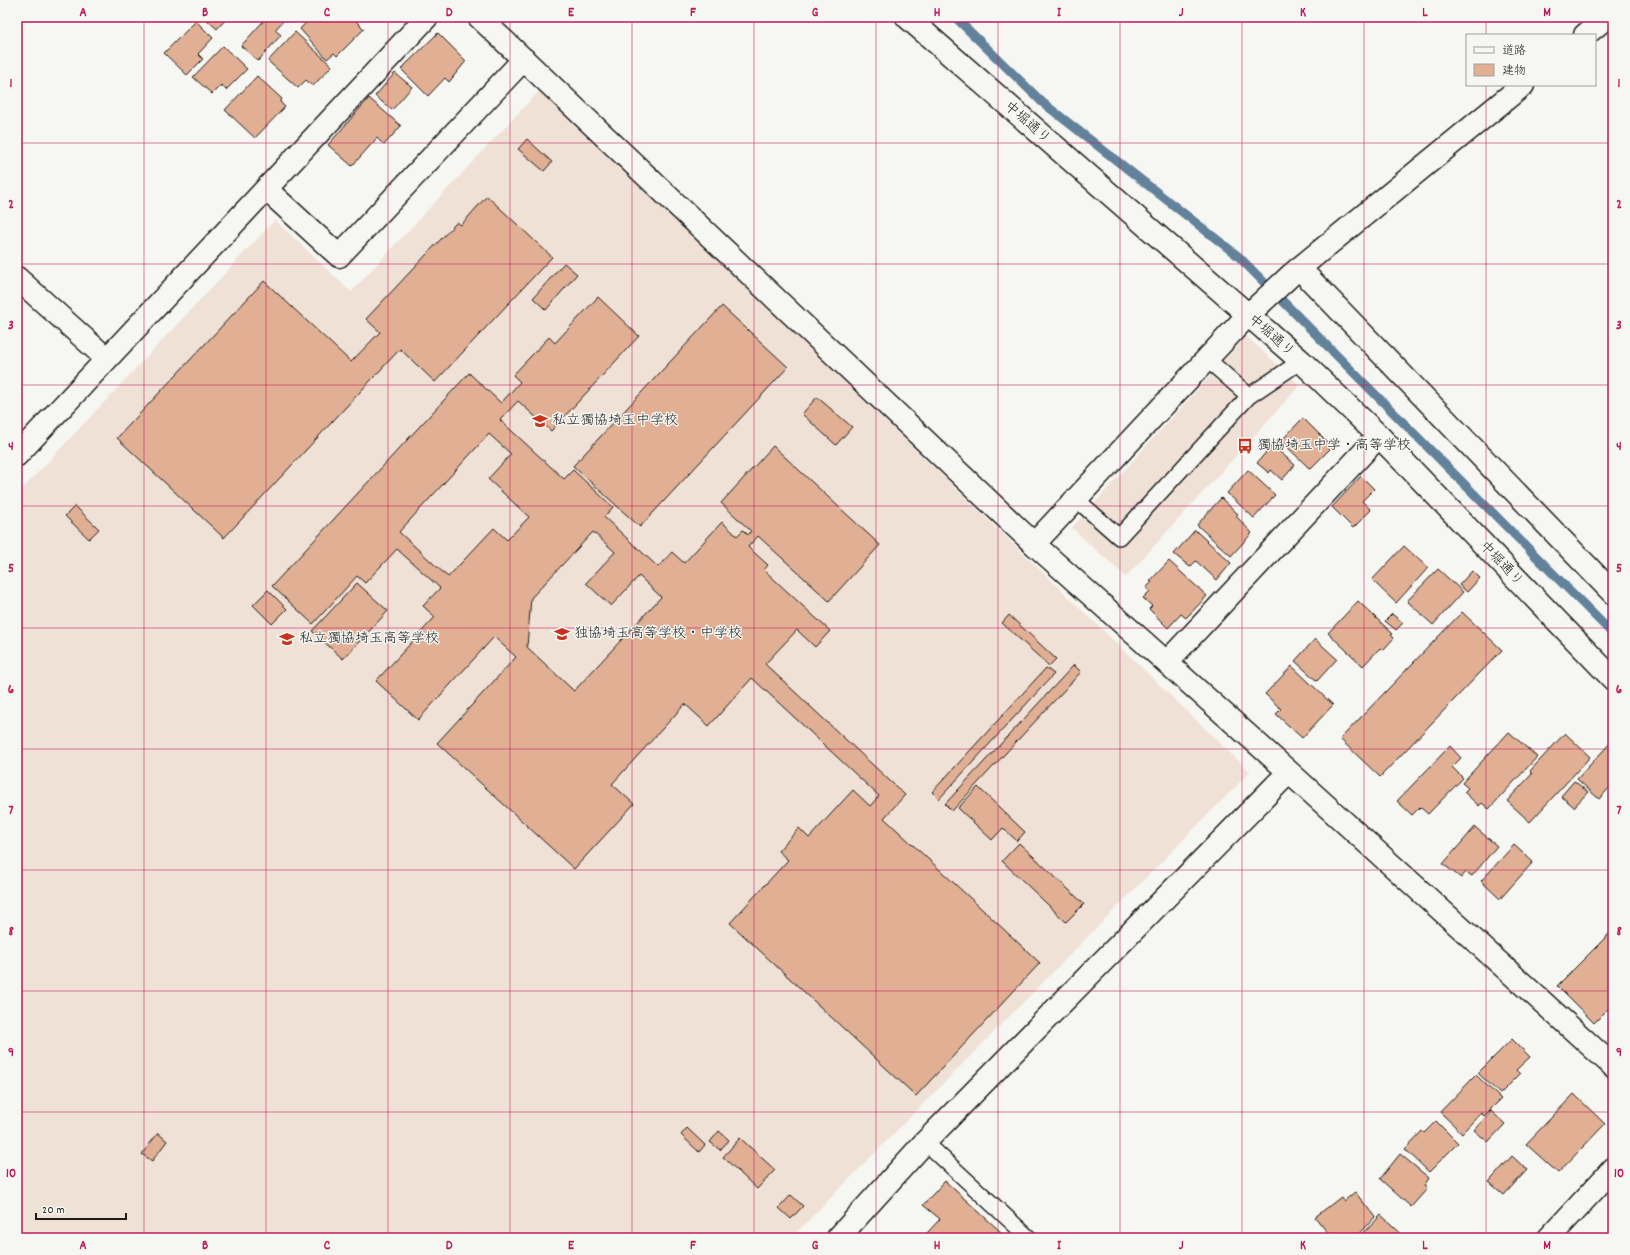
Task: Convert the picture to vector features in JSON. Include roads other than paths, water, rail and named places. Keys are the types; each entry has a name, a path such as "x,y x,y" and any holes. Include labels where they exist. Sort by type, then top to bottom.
{"street":[{"path":"17,455 427,17"},
{"path":"479,17 1034,544 1167,662 1613,1066"},
{"name":"中堀通り","path":"907,17 1255,309 1301,361 1379,436 1613,679"},
{"path":"1586,34 1607,17"},
{"path":"266,190 339,256 524,59"},
{"path":"1034,544 1255,309 1295,272 1523,86"},
{"path":"1295,272 1613,593"},
{"path":"17,278 107,359"},
{"path":"1167,662 1379,436"},
{"path":"838,1238 925,1142 1289,772"},
{"path":"1549,1238 1613,1169"}],"lane":[{"path":"1207,359 1248,396"},
{"path":"1076,499 1119,537 1248,396 1301,361"},
{"path":"925,1142 1029,1238"}],"waterway":[{"path":"955,17 1042,102 1238,256 1613,634"}],"place":[{"name":"私立獨協埼玉中学校","path":"540,421"},
{"name":"獨協埼玉中学・高等学校","path":"1245,446"},
{"name":"独協埼玉高等学校・中学校","path":"562,634"},
{"name":"私立獨協埼玉高等学校","path":"287,639"}]}
